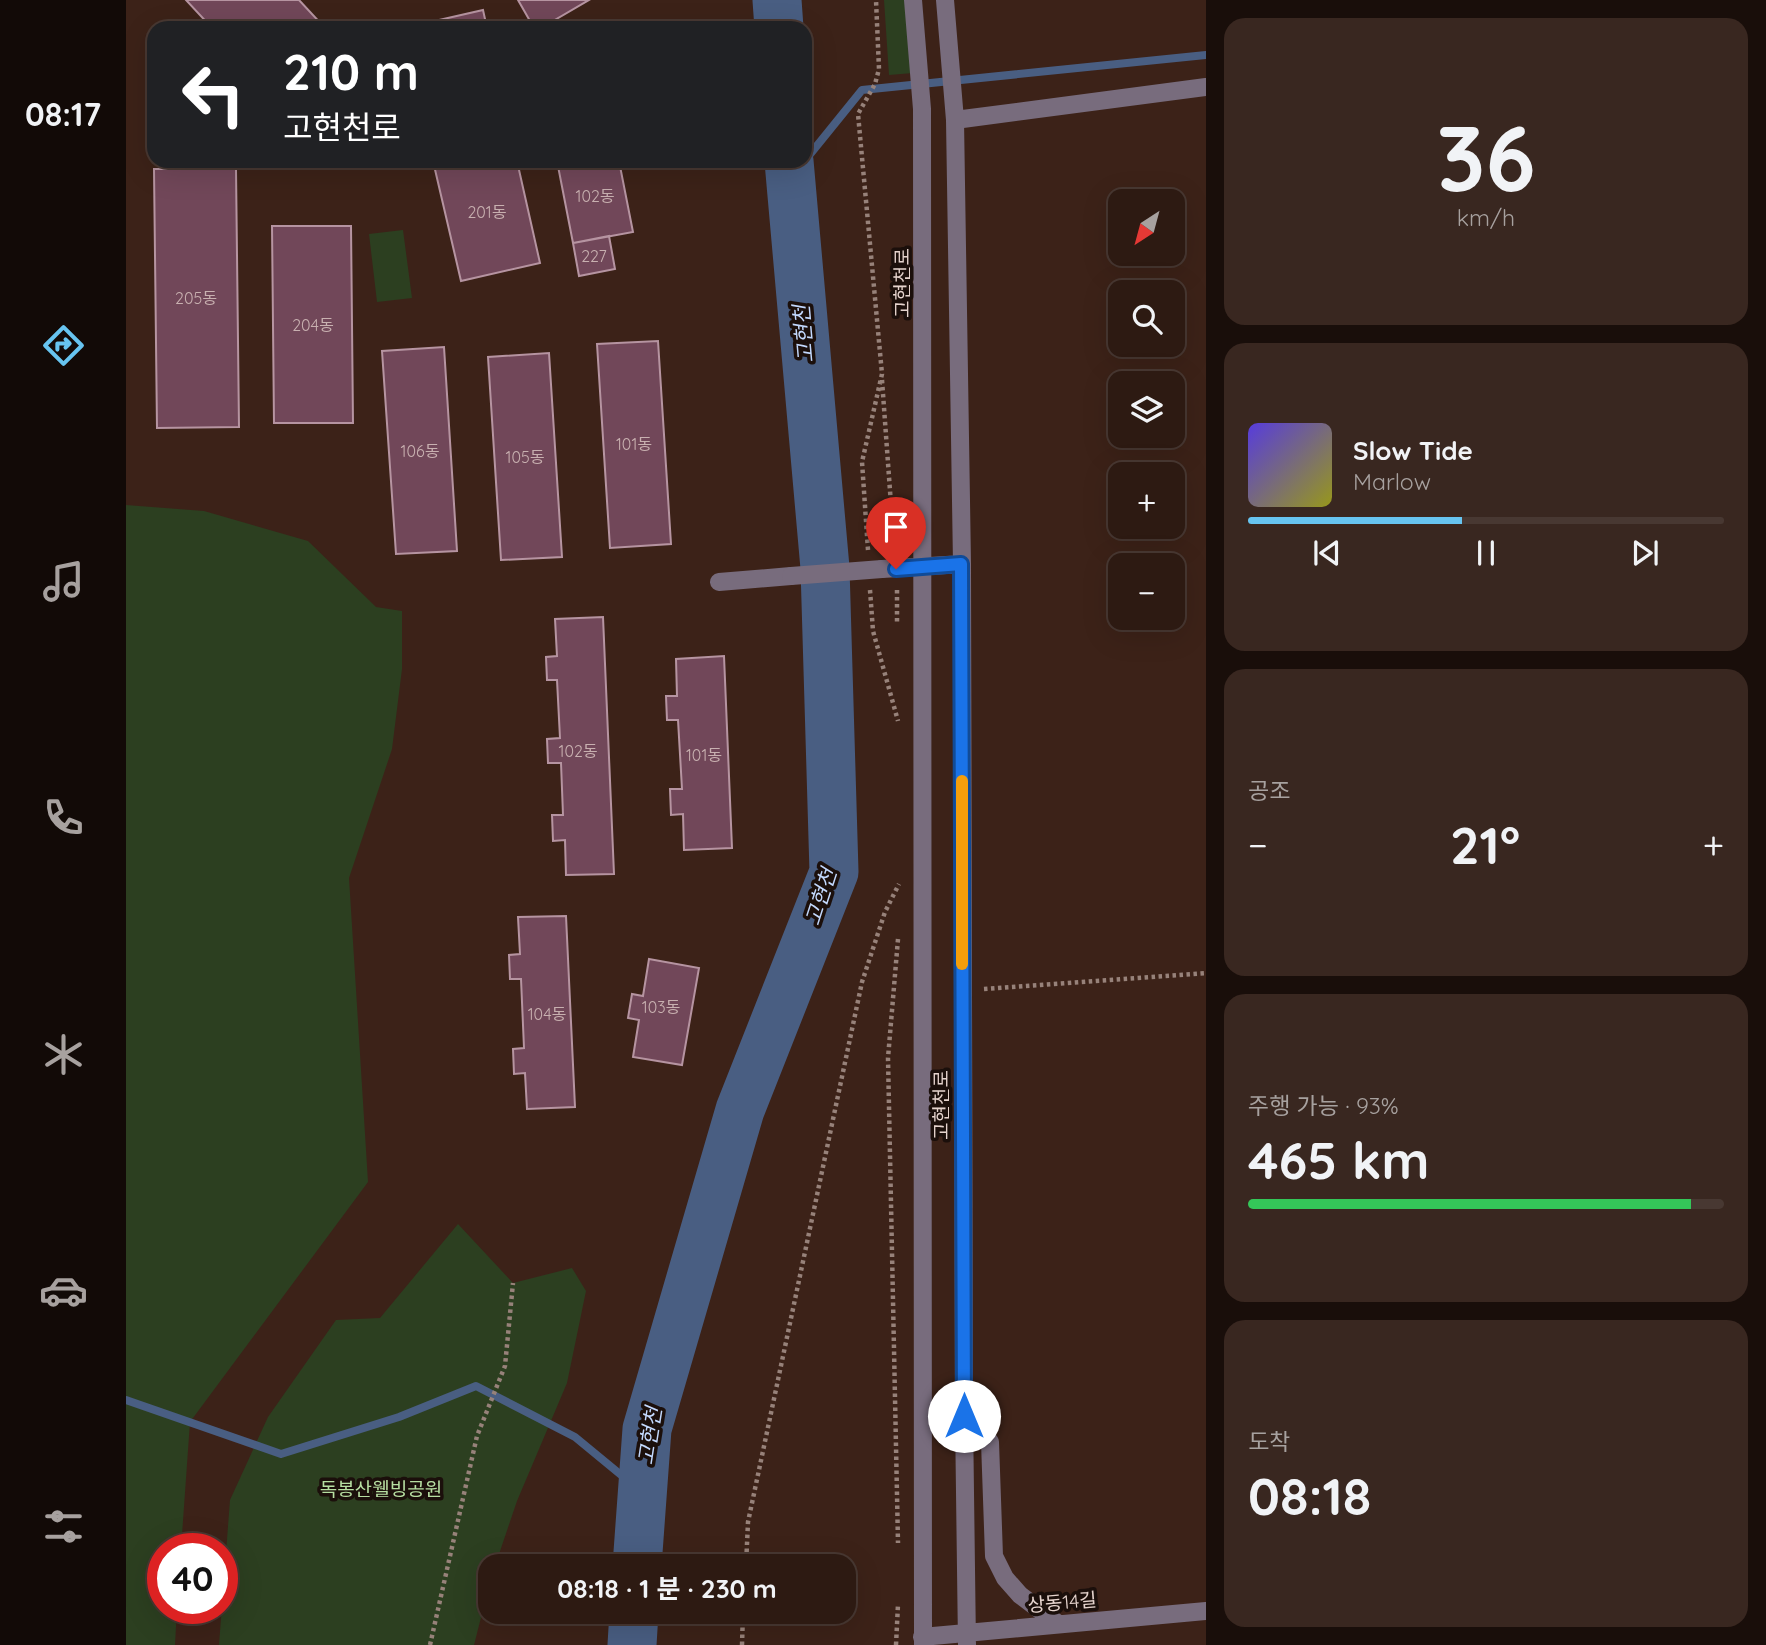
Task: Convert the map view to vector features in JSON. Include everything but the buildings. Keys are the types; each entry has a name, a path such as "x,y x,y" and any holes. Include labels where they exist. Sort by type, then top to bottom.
{"street":[{"name":"고현천로","path":"913,0 922,109 922,1641"},
{"name":"고현천로","path":"945,0 955,115 961,564 967,1638"},
{"path":"955,115 1206,87"},
{"path":"719,582 961,564"},
{"path":"964,1416 978,1425 990,1443 994,1556 1006,1578 1020,1595 1058,1623"},
{"name":"상동14길","path":"922,1641 967,1638 1058,1623 1206,1611"}],"path":[{"path":"876,0 879,69 876,85 858,114 882,374 889,569"},
{"path":"862,462 882,374"},
{"path":"873,631 900,725"},
{"path":"747,1554 748,1522 862,982 885,912 903,877 902,890"},
{"path":"898,929 888,1058 898,1544"},
{"path":"962,990 1206,973"},
{"path":"430,1645 477,1436 505,1366 513,1283"},
{"path":"896,1645 898,1598"},
{"path":"742,1645 743,1624"}],"green space":[{"path":"884,0 906,0 913,73 889,75"},
{"path":"403,230 412,298 377,302 369,234"},
{"path":"126,505 204,511 308,541 376,607 402,611 402,669 392,749 349,878 368,1182 190,1422 182,1533 147,1533 147,1624 176,1624 175,1645 126,1645"},
{"name":"독봉산웰빙공원","path":"458,1224 513,1283 572,1268 586,1291 567,1383 517,1501 499,1554 478,1554 479,1624 474,1645 219,1645 221,1624 238,1624 238,1533 227,1533 230,1500 268,1417 336,1320 380,1318"}],"waterway":[{"name":"고현천","path":"777,0 778,21"},
{"path":"812,152 862,90 1206,55"},
{"name":"고현천","path":"638,1554 647,1429 740,1110 834,872 825,568 790,168"},
{"path":"790,179 799,168"},
{"path":"126,1400 281,1454 399,1417 476,1386 575,1437 643,1493"},
{"name":"고현천","path":"632,1645 633,1624"}],"slow traffic":[{"path":"962,781 962,964"}],"route":[{"path":"896,569 961,564 964,1416"}]}
